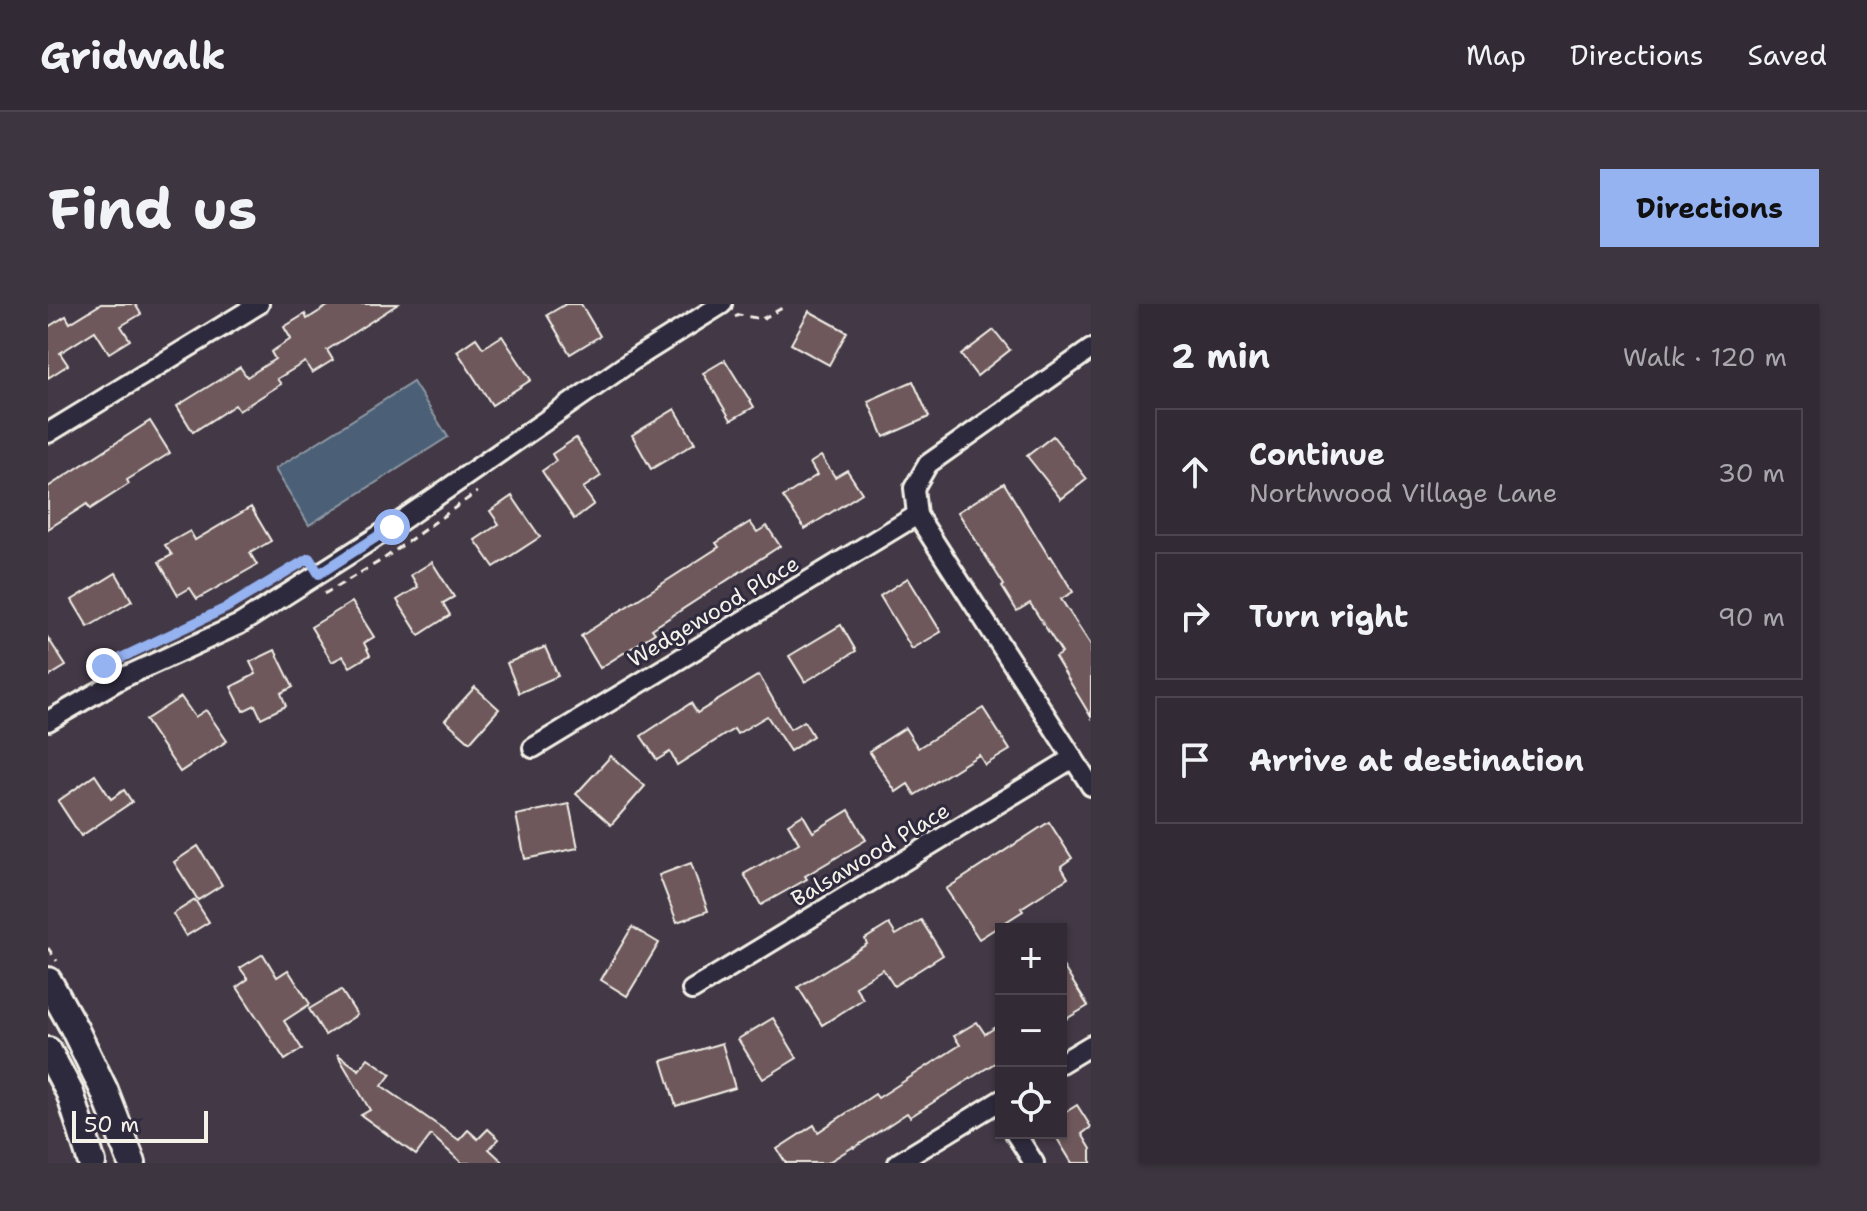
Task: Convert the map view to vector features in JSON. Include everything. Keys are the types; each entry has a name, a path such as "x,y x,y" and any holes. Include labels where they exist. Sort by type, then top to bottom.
{"main road":[{"path":"48,981 104,1090 132,1163"},
{"path":"48,1051 70,1093 92,1163"}],"street":[{"path":"48,433 259,304"},
{"path":"48,721 122,678 240,624 392,527 639,356 722,304"},
{"path":"1091,349 928,464 914,488 917,515 1091,786"},
{"name":"Wedgewood Place","path":"533,748 917,515"},
{"name":"Balsawood Place","path":"692,990 1073,758"},
{"path":"1067,1059 1091,1045"},
{"path":"898,1163 995,1106"},
{"path":"1019,1139 1034,1163"}],"path":[{"path":"213,615 262,587"}],"water":[{"path":"413,382 448,437 309,525 275,469"}],"building":[{"path":"101,304 135,304 141,314 121,326 130,340 109,353 95,331 60,353 68,365 48,378 48,327 66,316 70,323"},
{"path":"331,304 398,304 327,350 333,360 312,373 305,362 277,379 281,384 239,411 235,405 193,432 177,406 240,367 247,377 275,359 271,352 291,339 284,327 305,314 307,319"},
{"path":"566,304 581,304 600,336 570,354 547,315"},
{"path":"809,311 847,332 829,365 791,344"},
{"path":"994,330 1010,350 977,376 961,355"},
{"path":"502,336 531,380 492,405 457,351 476,338 483,348"},
{"path":"725,360 754,407 731,420 703,373"},
{"path":"913,381 929,417 884,437 868,401"},
{"path":"675,409 695,443 651,469 632,435"},
{"path":"150,421 170,453 127,480 129,484 90,509 87,504 48,529 48,487"},
{"path":"1053,436 1087,479 1061,499 1027,456"},
{"path":"576,438 601,476 583,488 594,504 574,519 542,471 556,461 552,454"},
{"path":"821,456 835,477 847,470 862,493 805,529 783,497 817,475 810,463"},
{"path":"1004,483 1073,592 1061,599 1091,645 1091,717 1055,657 1062,653 1030,603 1017,611 958,512"},
{"path":"512,496 540,537 494,567 475,540 499,524 490,511"},
{"path":"251,507 271,541 250,553 257,565 197,599 190,588 178,595 159,562 172,555 165,545 190,531 195,540"},
{"path":"750,522 757,532 767,526 780,546 652,629 655,633 600,668 581,636 719,547 716,543"},
{"path":"432,562 454,597 443,603 450,615 419,635 397,600 418,587 411,575"},
{"path":"116,573 132,601 88,627 72,600"},
{"path":"908,578 941,632 912,649 880,596"},
{"path":"352,602 374,637 364,643 370,655 350,667 343,656 332,662 311,627"},
{"path":"841,625 856,651 805,682 789,656"},
{"path":"48,638 66,666 48,677"},
{"path":"545,647 558,676 519,693 507,663"},
{"path":"275,650 293,687 281,693 286,706 261,718 255,705 243,711 231,687 256,674 250,662"},
{"path":"759,675 790,729 804,721 813,736 790,751 767,716 737,734 734,729 677,765 670,752 657,760 641,736 691,703 697,713"},
{"path":"475,687 499,709 470,742 445,720"},
{"path":"181,697 195,717 206,710 227,741 180,772 145,720"},
{"path":"983,708 1010,750 985,765 979,755 915,795 908,784 896,792 869,751 905,728 918,748"},
{"path":"611,756 645,786 611,825 576,794"},
{"path":"95,775 111,799 124,790 132,802 81,836 58,801"},
{"path":"569,804 578,848 525,859 516,815"},
{"path":"849,810 866,840 761,905 744,874 799,843 788,824 803,815 813,832"},
{"path":"1049,822 1072,858 1061,866 1068,878 1021,908 1023,911 1004,923 995,923 995,929 979,939 946,889"},
{"path":"198,846 222,885 198,900 174,862"},
{"path":"691,863 708,911 677,922 659,875"},
{"path":"195,900 209,922 186,936 173,914"},
{"path":"921,920 943,955 894,986 883,969 855,986 863,999 822,1025 798,987 867,944 865,939 889,924 896,935"},
{"path":"632,927 659,943 627,996 601,980"},
{"path":"263,954 277,977 288,970 310,1004 284,1021 302,1049 285,1060 237,987 248,979 240,968"},
{"path":"1067,973 1088,1006 1067,1018"},
{"path":"341,990 357,1015 325,1035 309,1009"},
{"path":"773,1018 797,1058 763,1079 738,1039"},
{"path":"977,1022 985,1034 995,1028 995,1063 910,1117 907,1113 827,1163 786,1163 777,1149 814,1125 818,1132 875,1094 878,1098 960,1045 954,1036"},
{"path":"722,1043 735,1088 676,1106 662,1061"},
{"path":"337,1054 359,1070 368,1058 391,1074 382,1086 459,1140 468,1130 478,1139 488,1129 499,1139 489,1149 504,1163 462,1163 431,1135 416,1155 361,1115 370,1110"},
{"path":"1077,1105 1091,1127 1082,1134 1091,1149 1091,1163 1072,1163 1057,1139 1067,1139 1067,1111"}],"route":[{"path":"104,666 226,608 309,558 319,574 392,527"}]}
